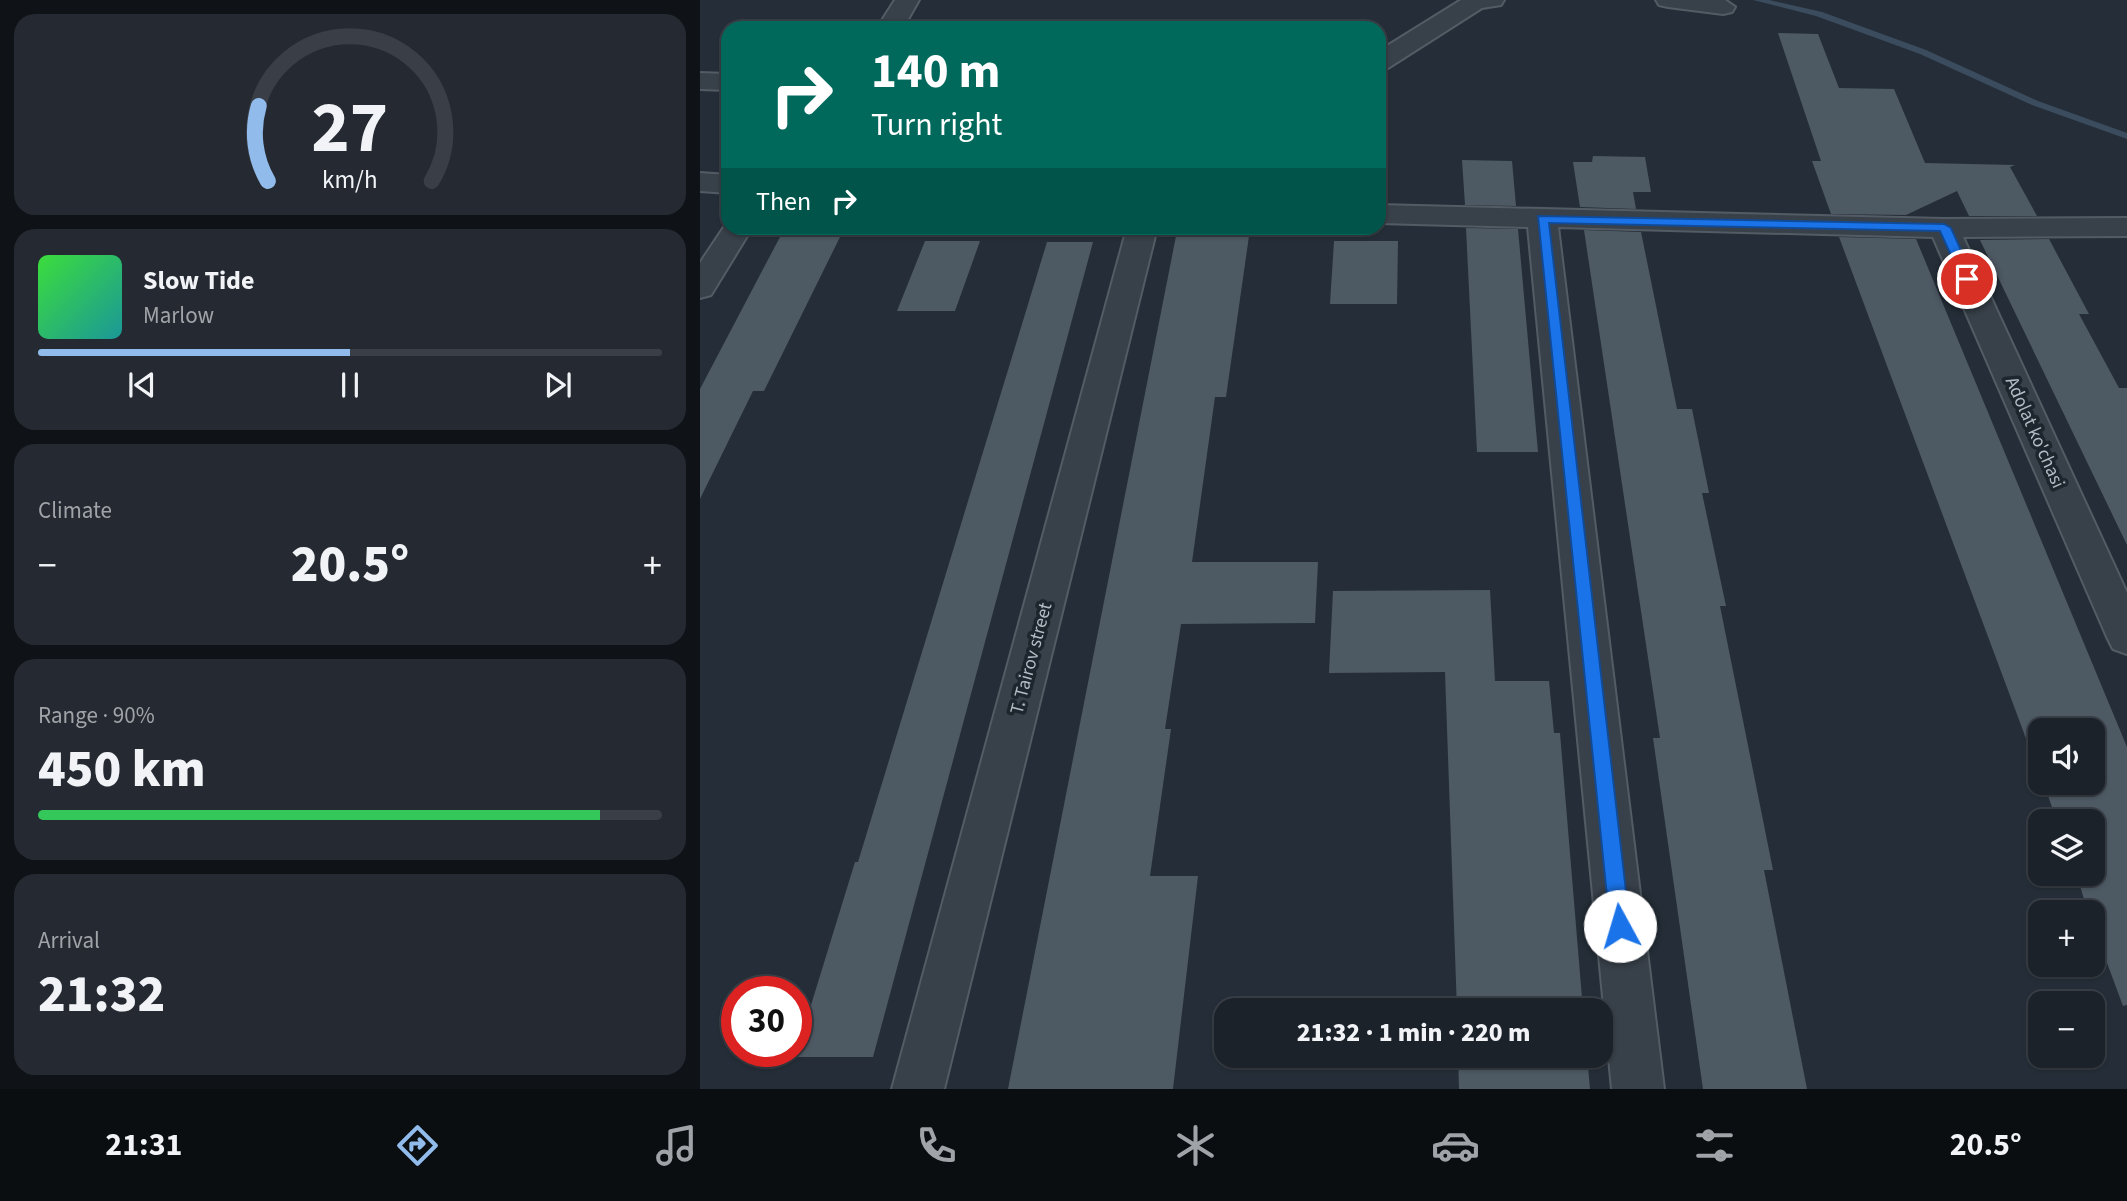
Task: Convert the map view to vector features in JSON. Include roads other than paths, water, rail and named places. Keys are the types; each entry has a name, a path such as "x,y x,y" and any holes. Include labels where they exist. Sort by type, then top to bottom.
{"street":[{"path":"894,21 907,0"},
{"path":"1386,58 1476,1 1492,0"},
{"path":"1668,0 1723,7"},
{"path":"700,81 721,82"},
{"path":"700,182 721,184"},
{"path":"1386,214 1944,228 2127,227"},
{"path":"1542,219 1639,1089"},
{"name":"Adolat ko'chasi","path":"1944,228 2127,637"},
{"path":"700,288 733,235"},
{"name":"T. Tairov street","path":"918,1089 1140,235"}],"waterway":[{"path":"1757,0 1819,14 1923,52 2035,103 2127,136"}]}
